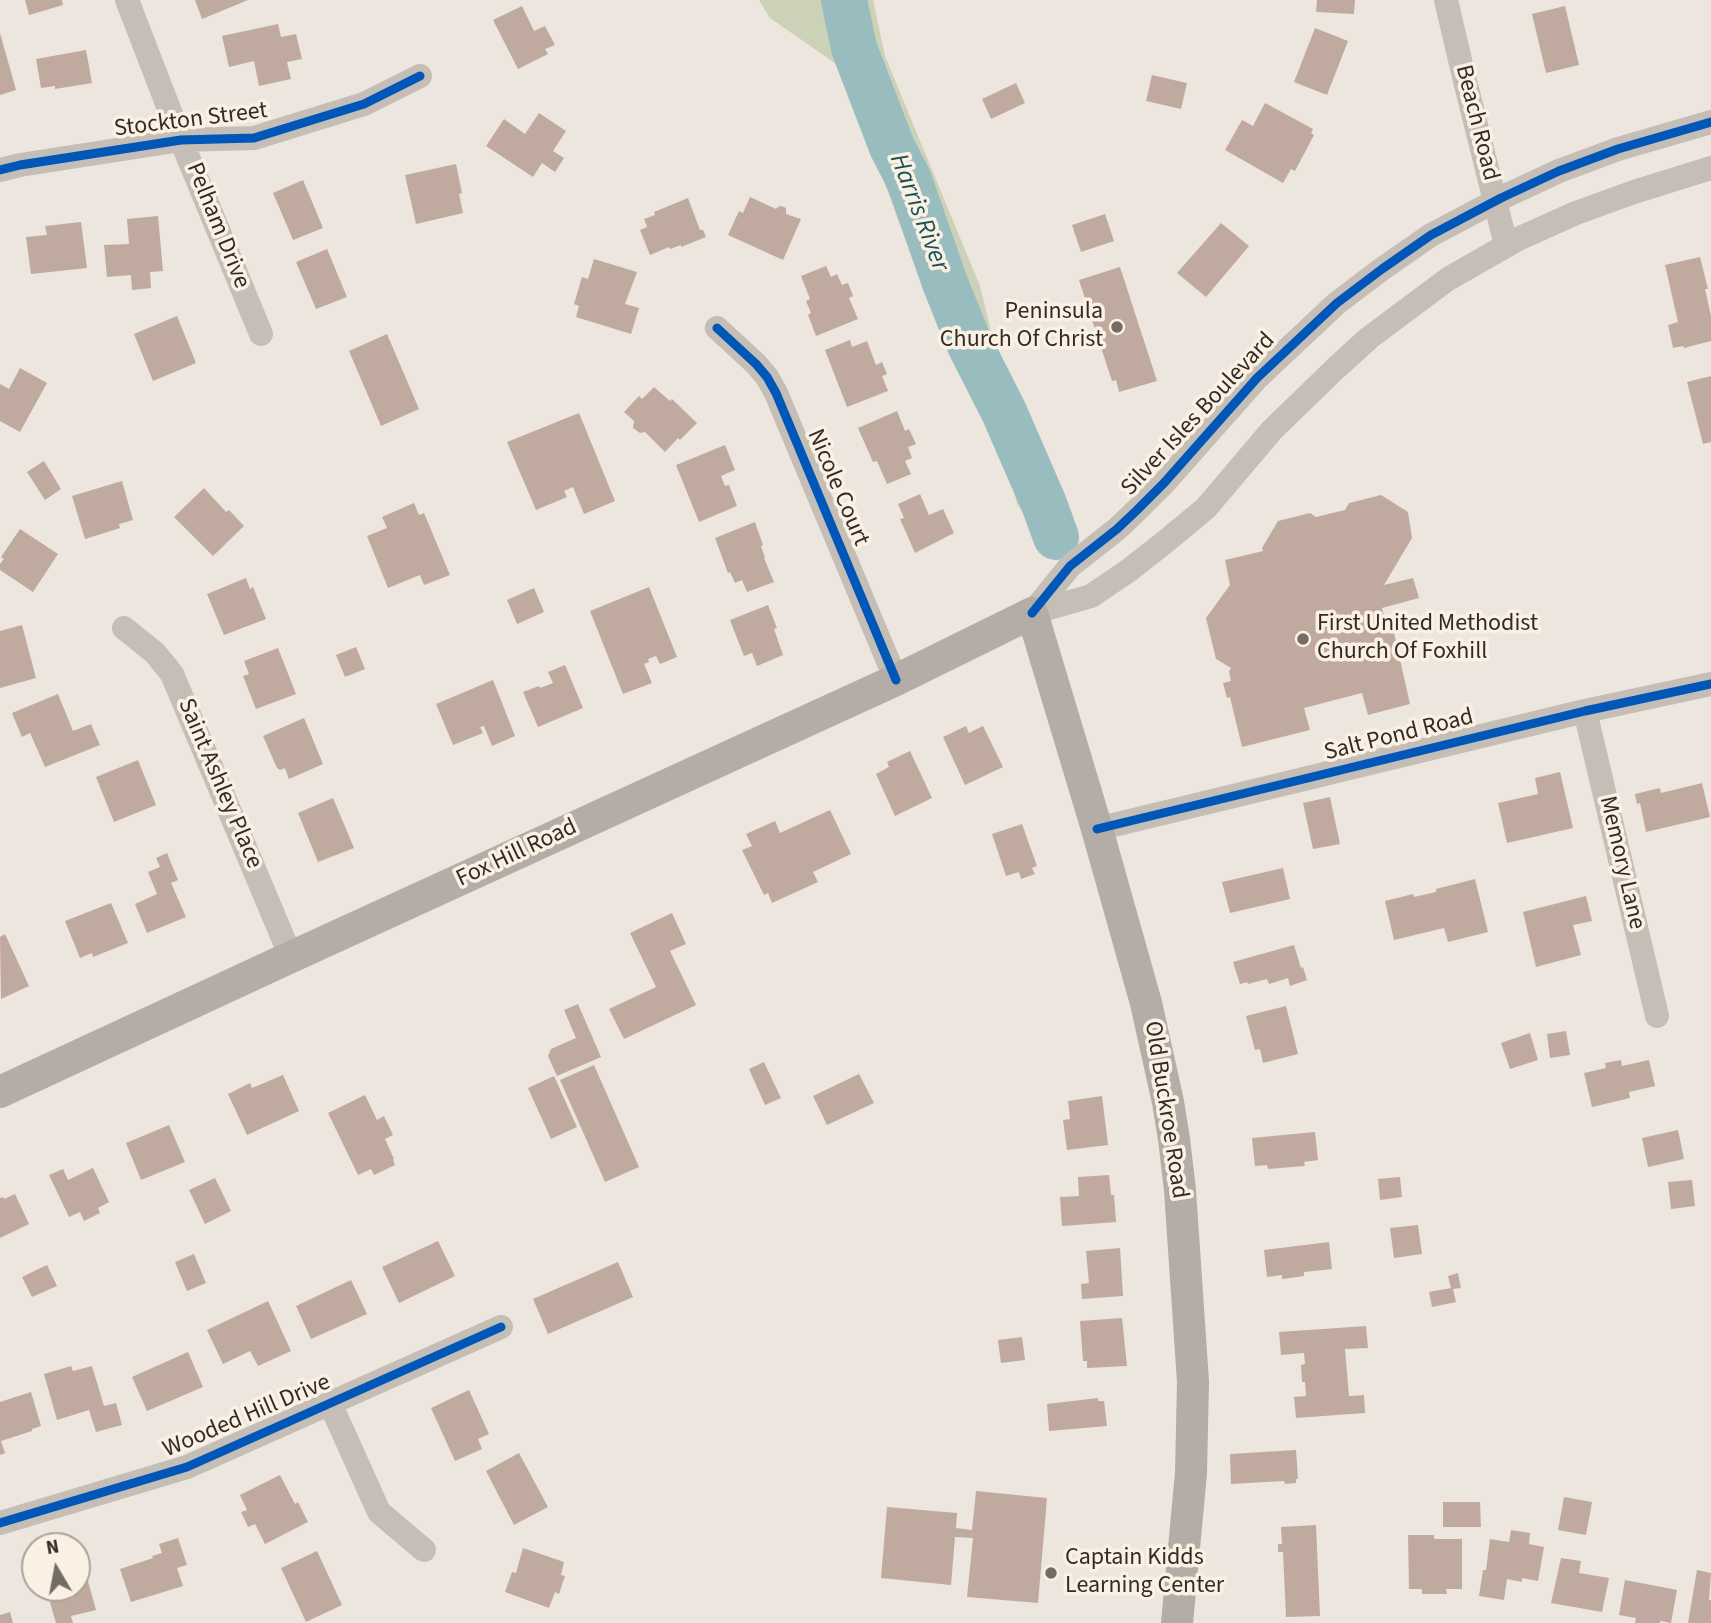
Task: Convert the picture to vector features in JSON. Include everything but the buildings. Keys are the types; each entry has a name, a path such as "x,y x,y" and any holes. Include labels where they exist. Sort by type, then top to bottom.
{"main road":[{"name":"Fox Hill Road","path":"0,1092 896,680 1032,613"},
{"name":"Old Buckroe Road","path":"1032,613 1146,1003 1168,1102 1180,1190 1192,1341 1193,1436 1177,1623"}],"street":[{"name":"Pelham Drive","path":"127,0 261,334"},
{"name":"Beach Road","path":"1446,0 1506,245"},
{"name":"Stockton Street","path":"0,170 181,140 254,138 364,104 421,76"},
{"name":"Silver Isles Boulevard","path":"1032,613 1070,566 1117,529 1164,483 1256,377 1337,303 1382,269 1431,236 1559,171 1618,149 1711,122"},
{"path":"1032,613 1091,596 1129,571 1206,508 1272,430 1369,338 1448,279 1506,245 1576,212 1711,168"},
{"name":"Nicole Court","path":"717,328 756,363 776,393 896,680"},
{"name":"Saint Ashley Place","path":"124,628 155,653 172,674 290,957"},
{"name":"Salt Pond Road","path":"1097,829 1585,711 1711,684"},
{"name":"Memory Lane","path":"1585,711 1657,1016"},
{"name":"Wooded Hill Drive","path":"0,1523 187,1467 501,1327"},
{"path":"330,1404 379,1511 424,1550"}],"green space":[{"path":"759,0 873,0 885,56 980,286 1007,397 1063,516 1043,539 1017,504 1007,459 942,338 842,68 770,18"}],"waterway":[{"name":"Harris River","path":"844,0 854,48 892,147 909,180 945,283 970,345 1004,412 1056,537"}],"cycle path":[{"path":"0,170 181,140 254,138 364,104 420,76"},
{"path":"1032,613 1070,566 1117,529 1164,483 1257,378 1337,303 1382,269 1431,235 1559,171 1618,149 1711,122"},
{"path":"717,328 756,364 776,393 896,680"},
{"path":"1097,829 1585,711 1711,684"},
{"path":"0,1523 187,1467 501,1327"}],"place":[{"name":"Peninsula Church Of Christ","path":"1117,327"},
{"name":"First United Methodist Church Of Foxhill","path":"1303,639"},
{"name":"Captain Kidds Learning Center","path":"1051,1573"}]}
